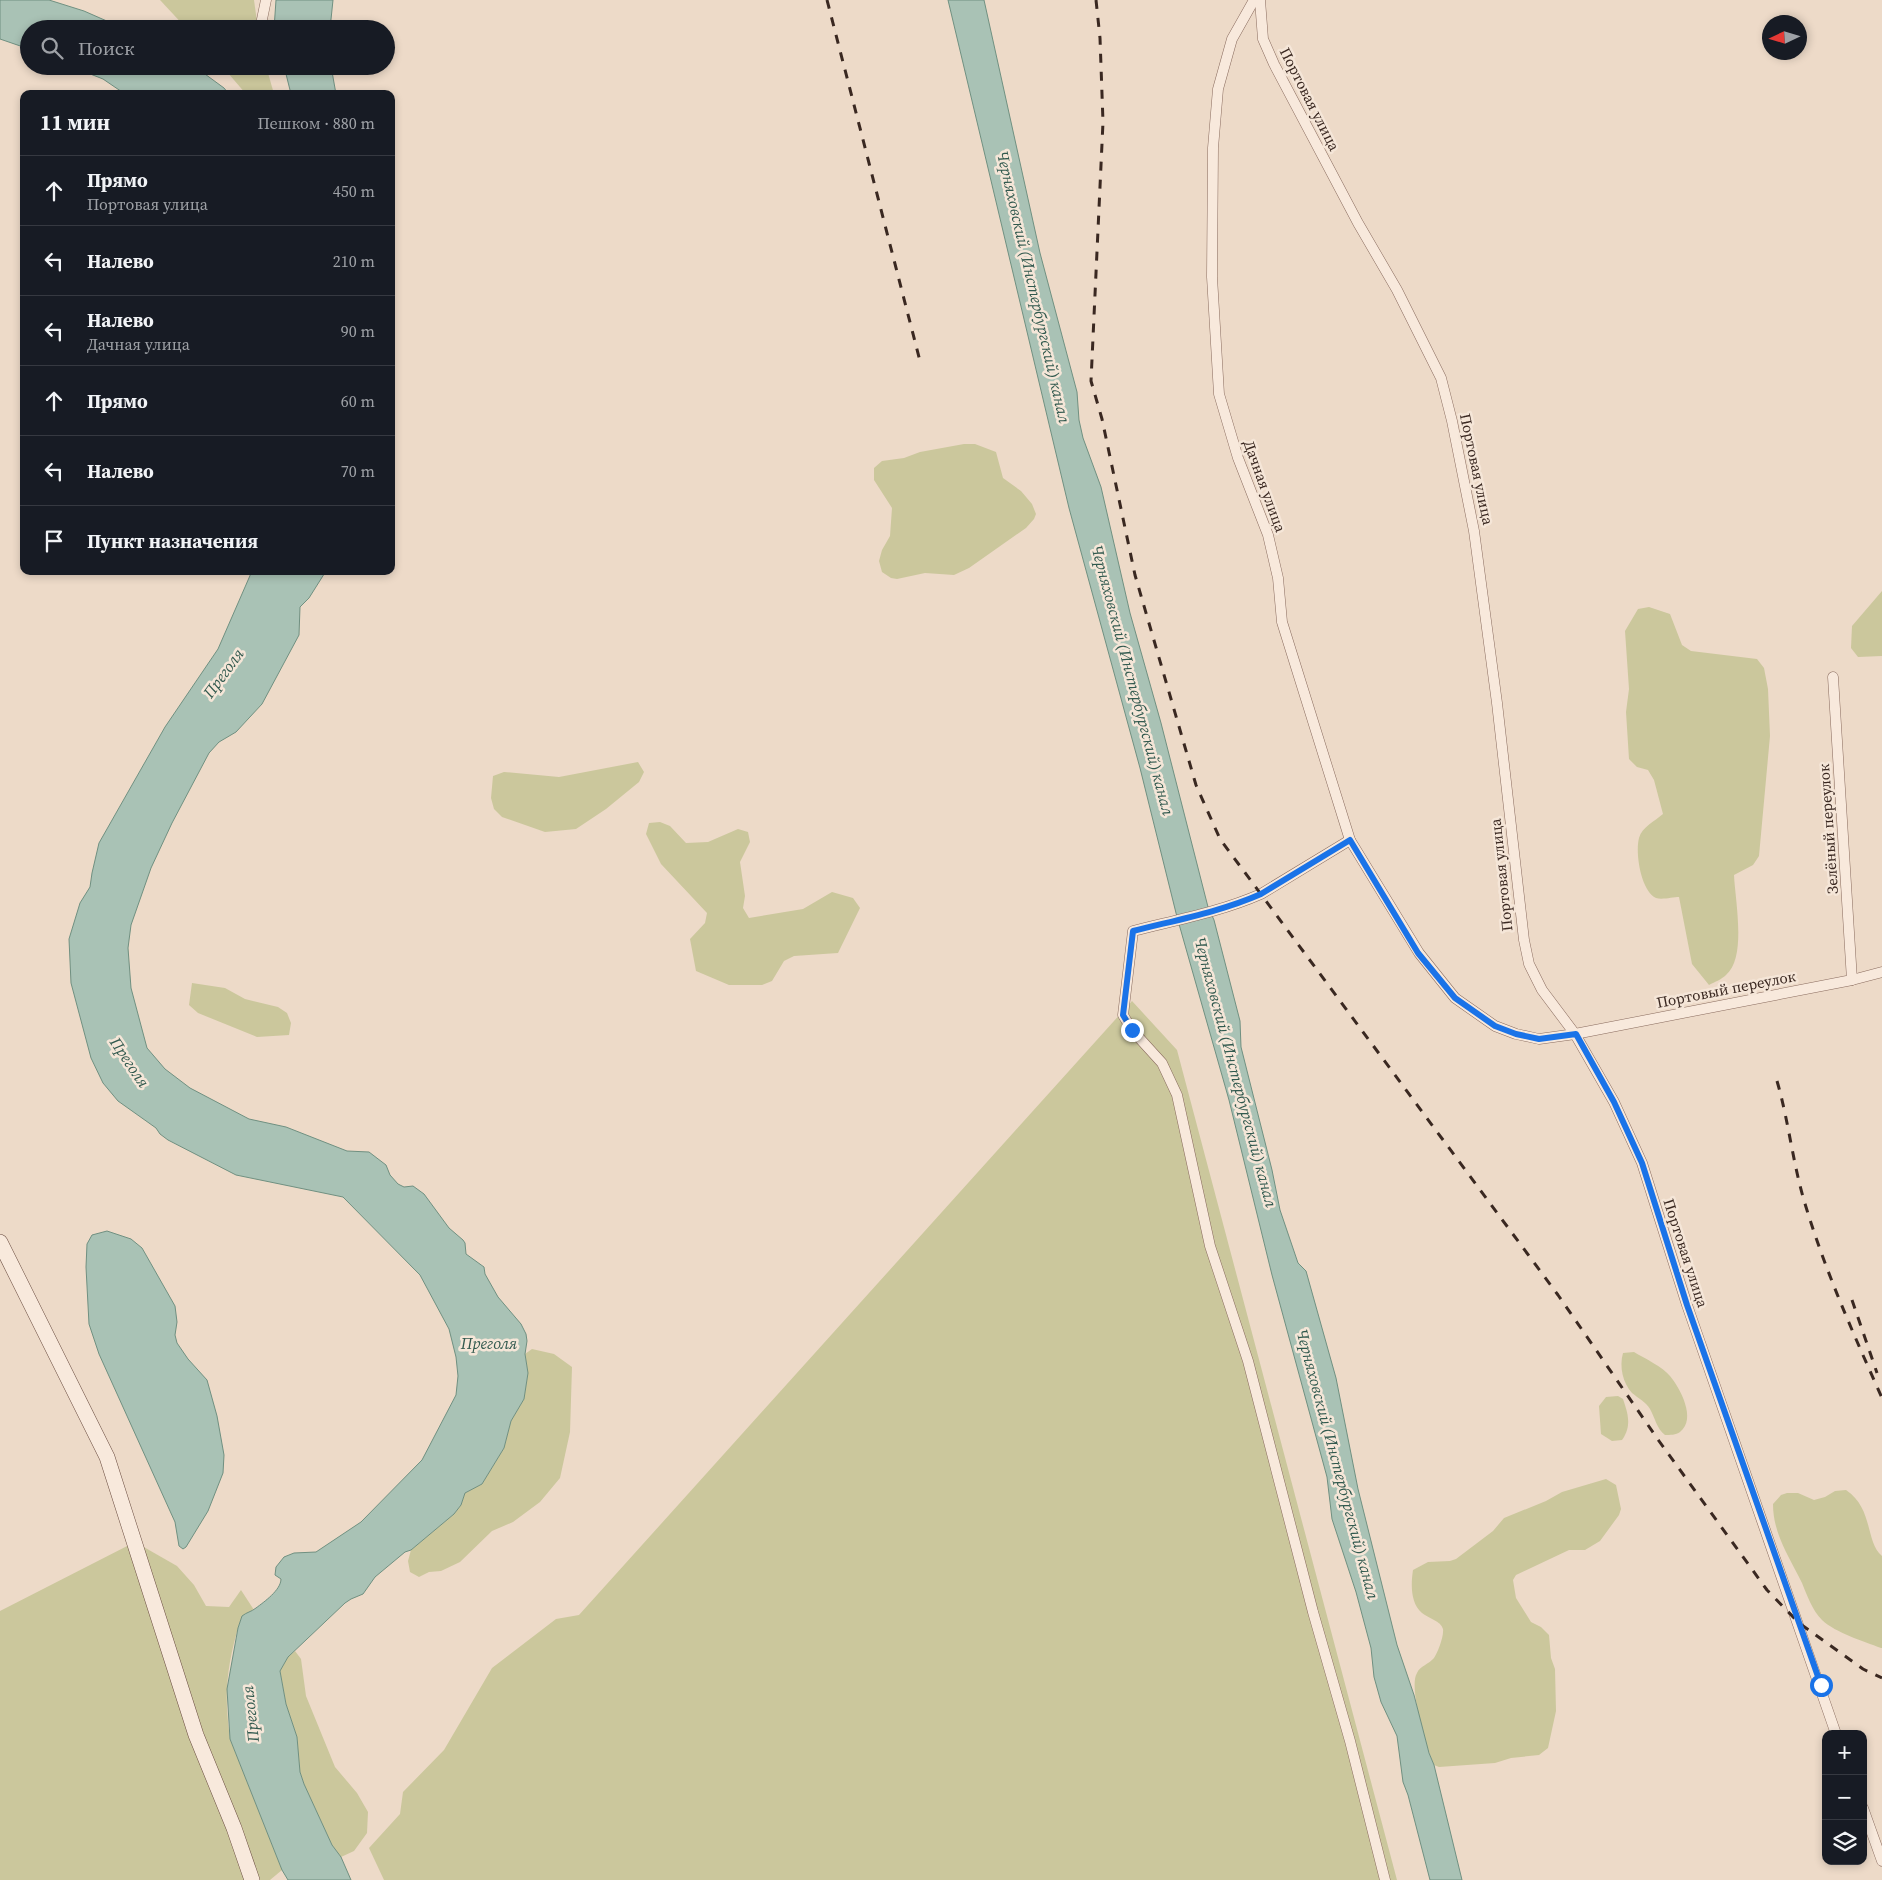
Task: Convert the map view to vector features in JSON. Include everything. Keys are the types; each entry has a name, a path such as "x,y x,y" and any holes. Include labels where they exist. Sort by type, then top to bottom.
{"street":[{"path":"262,20 266,0"},
{"name":"Дачная улица","path":"1254,0 1232,39 1218,89 1212,148 1212,277 1219,394 1238,458 1268,535 1278,578 1282,622 1350,840 1418,953 1455,998 1495,1026 1516,1034 1539,1039 1576,1034"},
{"name":"Портовая улица","path":"1260,0 1263,39 1274,64 1358,223 1397,290 1441,378 1452,421 1474,531 1497,703 1525,948 1529,964 1542,990 1576,1034 1614,1102 1642,1163 1687,1305 1821,1685 1835,1730"},
{"name":"Зелёный переулок","path":"1833,677 1852,980"},
{"path":"1350,840 1261,894 1226,908 1133,931 1123,1015 1132,1030 1162,1063 1177,1096 1210,1246 1248,1361 1313,1612 1350,1741 1385,1880"},
{"name":"Портовый переулок","path":"1576,1034 1852,980 1882,972"},
{"path":"0,1242 107,1457 196,1735 234,1828 252,1880"},
{"path":"1867,1819 1882,1861"}],"shaded area":[{"path":"160,0 254,0 257,20 179,20"},
{"path":"230,75 269,75 273,90 243,90"},
{"path":"964,444 975,444 996,452 1003,478 1021,491 1032,504 1036,514 1034,519 1026,528 969,568 954,575 925,573 897,579 891,578 882,572 879,561 882,550 890,536 892,508 874,480 874,468 882,461 904,458 920,452"},
{"path":"1882,591 1882,656 1858,657 1851,648 1852,626"},
{"path":"1649,607 1670,614 1682,645 1691,651 1757,659 1764,668 1768,689 1770,736 1759,856 1753,865 1734,875 1738,928 1736,956 1732,967 1726,975 1709,985 1692,964 1679,897 1656,898 1646,888 1640,871 1639,838 1646,827 1663,814 1654,780 1648,770 1637,767 1629,759 1626,712 1629,689 1625,631 1638,609"},
{"path":"638,762 644,772 639,782 606,809 576,829 545,832 502,817 494,809 491,798 493,776 504,772 559,777"},
{"path":"660,822 670,826 686,843 708,842 738,829 748,832 750,842 740,862 745,896 743,908 749,918 803,909 832,892 853,898 860,908 838,953 794,956 784,961 772,981 762,985 729,985 696,971 690,939 705,923 707,913 661,864 646,834 649,823"},
{"path":"192,983 225,988 245,999 278,1007 287,1013 291,1023 289,1035 257,1037 198,1013 189,1005"},
{"path":"1132,1001 1177,1050 1397,1880 384,1880 369,1848 400,1814 403,1792 444,1750 492,1668 556,1619 579,1615"},
{"path":"532,1349 554,1354 572,1367 570,1432 560,1478 540,1502 513,1522 492,1531 460,1562 441,1571 429,1572 419,1577 410,1572 408,1561 411,1550 454,1514 461,1505 465,1493 482,1484 504,1448 511,1421 524,1399 528,1373 525,1354"},
{"path":"1634,1352 1663,1369 1678,1388 1687,1412 1685,1426 1680,1432 1673,1435 1662,1433 1652,1412 1644,1402 1632,1393 1626,1384 1622,1369 1623,1353"},
{"path":"1618,1396 1623,1399 1628,1415 1628,1425 1622,1440 1612,1441 1601,1434 1599,1406 1606,1397"},
{"path":"1606,1479 1616,1485 1621,1509 1619,1515 1600,1541 1585,1550 1569,1550 1516,1575 1513,1580 1516,1598 1531,1622 1541,1627 1549,1635 1551,1658 1555,1669 1556,1711 1548,1748 1539,1755 1511,1758 1495,1763 1439,1767 1434,1765 1420,1718 1415,1680 1418,1671 1436,1655 1442,1640 1443,1629 1437,1622 1422,1613 1415,1604 1412,1587 1413,1570 1428,1562 1456,1559 1493,1531 1504,1518 1546,1501 1562,1492"},
{"path":"1846,1490 1861,1506 1873,1542 1882,1556 1882,1648 1842,1633 1828,1625 1818,1616 1783,1545 1776,1525 1773,1504 1781,1495 1798,1493 1814,1500 1825,1497 1835,1491"},
{"path":"135,1542 177,1566 194,1585 206,1606 229,1607 241,1590 254,1610 242,1616 232,1652 227,1689 230,1739 282,1870 270,1880 0,1880 0,1611"},
{"path":"295,1651 301,1659 306,1696 335,1767 357,1793 368,1812 367,1833 354,1851 341,1857 332,1845 300,1772 297,1737 286,1704 280,1671 288,1657"}],"water":[{"path":"0,0 49,0 84,11 104,20 20,20 20,46 0,39"},
{"path":"276,0 333,0 331,20 275,20"},
{"name":"Черняховский (Инстербургский) канал","path":"948,0 984,0 1040,253 1077,392 1079,420 1083,438 1101,487 1130,613 1240,1021 1241,1047 1272,1170 1280,1210 1298,1263 1306,1271 1336,1378 1358,1489 1397,1645 1414,1695 1429,1753 1434,1765 1462,1880 1430,1880 1403,1782 1397,1736 1381,1702 1374,1677 1371,1648 1356,1592 1332,1519 1327,1477 1272,1275 1229,1100 1177,917 1140,768 1069,508"},
{"path":"93,75 206,75 226,90 119,90 103,79"},
{"path":"286,75 333,75 335,90 290,90"},
{"name":"Преголя","path":"250,575 323,575 309,598 300,607 299,635 262,704 236,732 219,742 209,753 172,823 151,868 131,925 128,948 131,988 147,1048 165,1069 190,1088 249,1119 286,1127 347,1151 369,1152 386,1165 390,1175 398,1184 404,1187 413,1186 424,1194 449,1228 463,1240 466,1254 484,1267 485,1274 498,1297 521,1324 527,1341 525,1354 528,1373 524,1399 511,1421 504,1448 482,1484 465,1493 461,1505 454,1514 375,1577 363,1594 345,1603 288,1657 280,1671 286,1704 297,1737 300,1772 304,1784 332,1845 341,1857 351,1880 288,1880 282,1870 230,1739 227,1689 238,1628 242,1616 272,1595 278,1587 281,1579 275,1575 276,1567 284,1557 294,1553 316,1552 361,1522 422,1460 456,1395 458,1376 456,1357 449,1329 420,1275 343,1197 236,1175 168,1140 156,1128 118,1101 103,1083 91,1058 71,983 69,939 80,903 90,887 99,843 165,727 218,649"},
{"path":"107,1231 131,1239 142,1248 175,1306 177,1322 175,1335 177,1343 188,1359 207,1380 217,1416 224,1455 223,1473 208,1511 183,1549 179,1546 175,1522 99,1354 89,1324 86,1267 87,1244 92,1235"}],"railway":[{"path":"827,0 920,361"},
{"path":"1096,0 1100,38 1103,122 1091,381 1102,419 1135,575 1196,785 1220,839 1558,1295 1659,1441 1767,1590 1799,1623 1863,1669 1882,1678"},
{"path":"1777,1081 1794,1160 1814,1232 1841,1304 1882,1398"},
{"path":"1852,1300 1877,1373"}],"route":[{"path":"1132,1030 1123,1015 1133,931 1226,908 1248,900 1350,840 1418,953 1455,998 1495,1026 1516,1034 1539,1039 1576,1034 1614,1102 1642,1163 1687,1305 1821,1685"}]}
